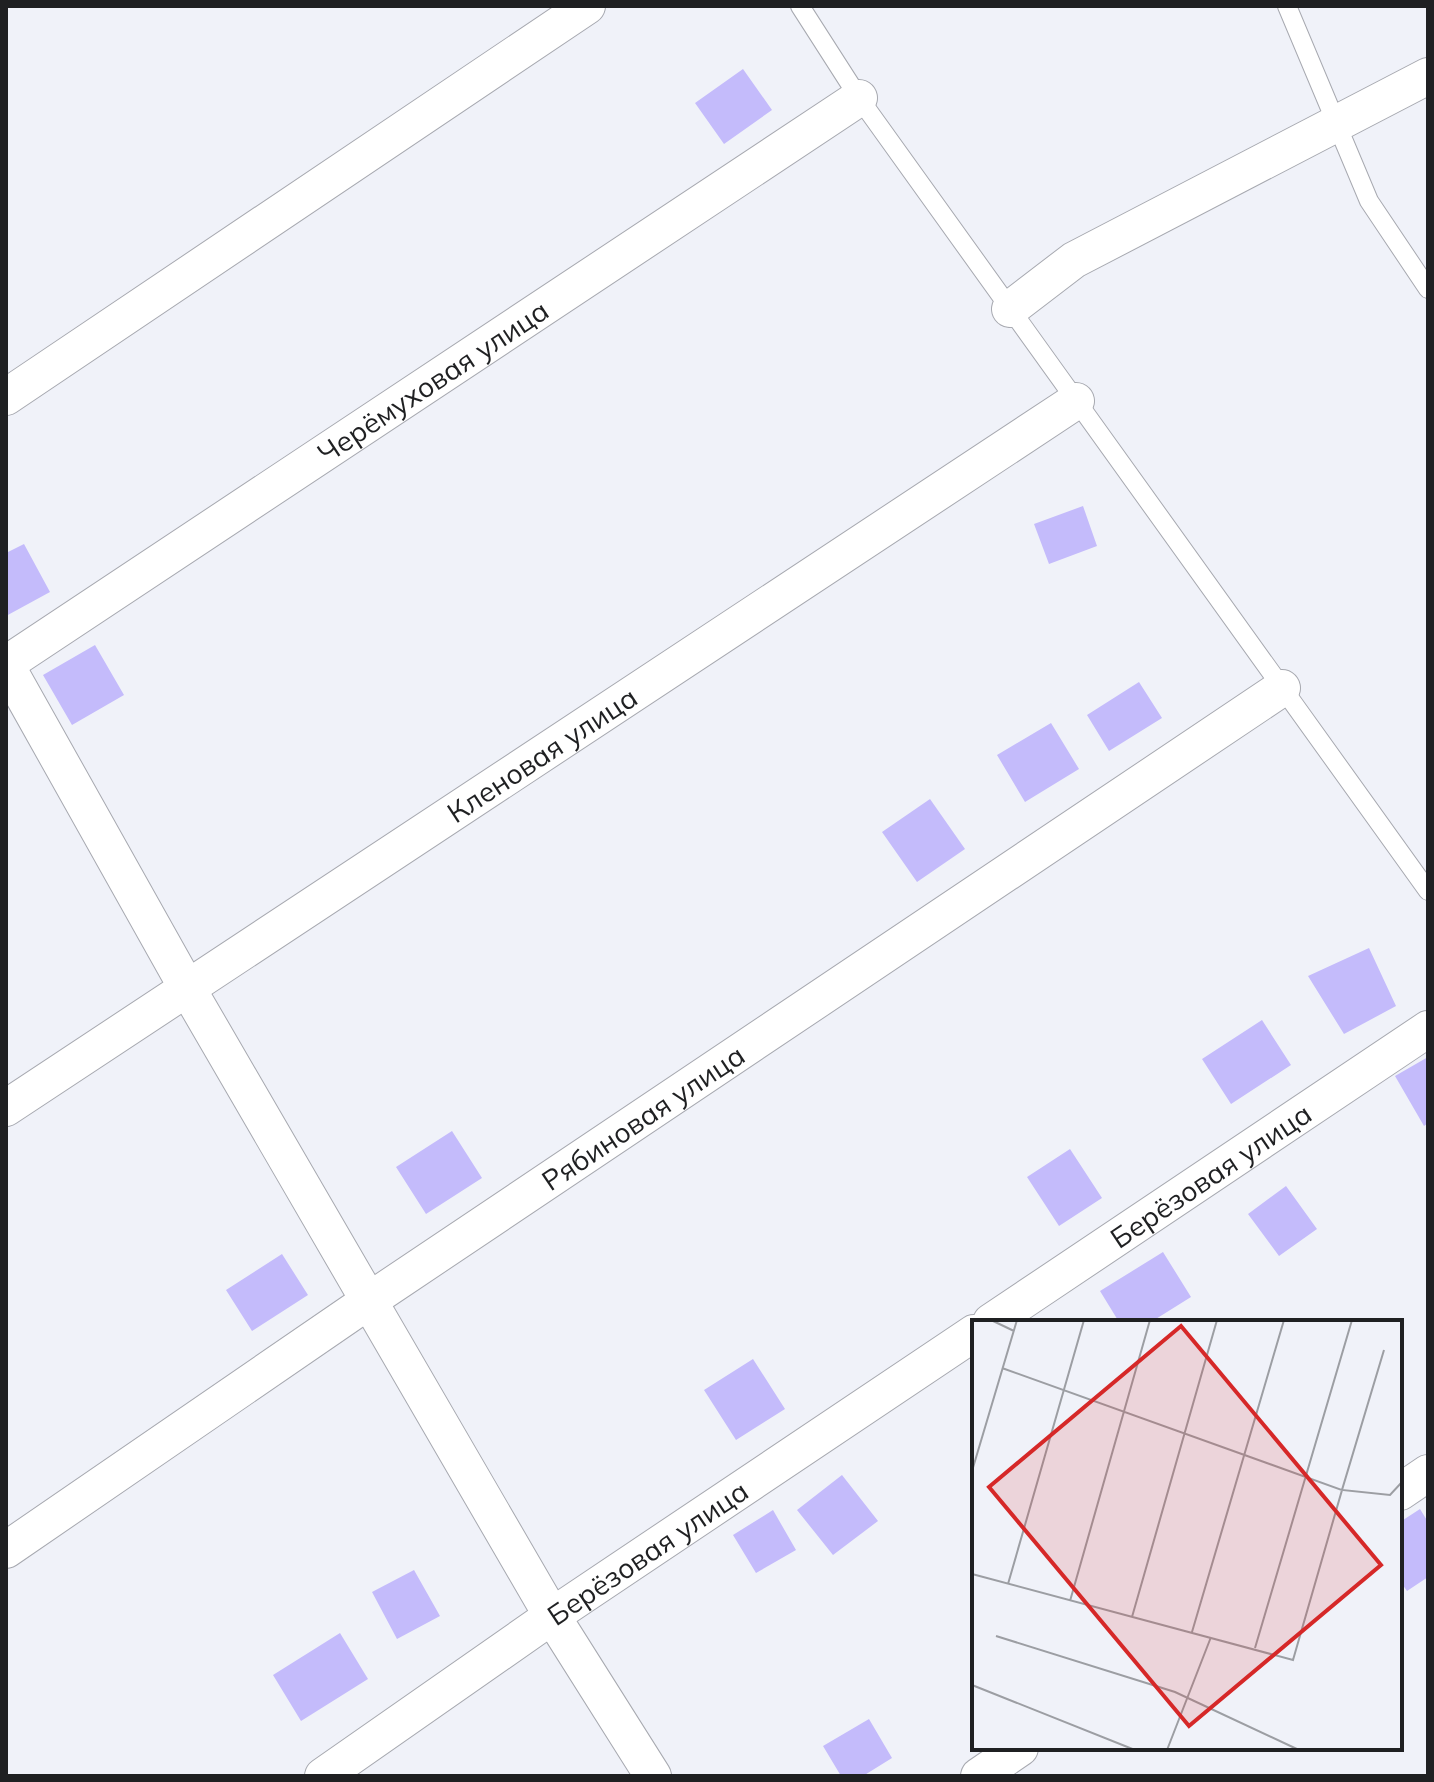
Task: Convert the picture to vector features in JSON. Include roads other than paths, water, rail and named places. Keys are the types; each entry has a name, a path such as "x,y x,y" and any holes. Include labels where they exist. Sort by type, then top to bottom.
{"street":[{"path":"6,397 587,6"},
{"path":"1010,309 1074,260 1428,76"},
{"name":"Черёмуховая улица","path":"6,665 859,98"},
{"name":"Кленовая улица","path":"6,1108 186,986 1076,401"},
{"path":"6,665 186,986 552,1616 653,1776"},
{"name":"Рябиновая улица","path":"6,1550 370,1300 1282,688"},
{"name":"Берёзовая улица","path":"994,1320 1428,1029"},
{"name":"Берёзовая улица","path":"323,1776 552,1616 972,1334"},
{"path":"1402,1491 1428,1473"},
{"path":"979,1776 1017,1750"}],"lane":[{"path":"800,6 859,98 1428,891"},
{"path":"1287,6 1334,124 1369,201 1428,289"}]}
